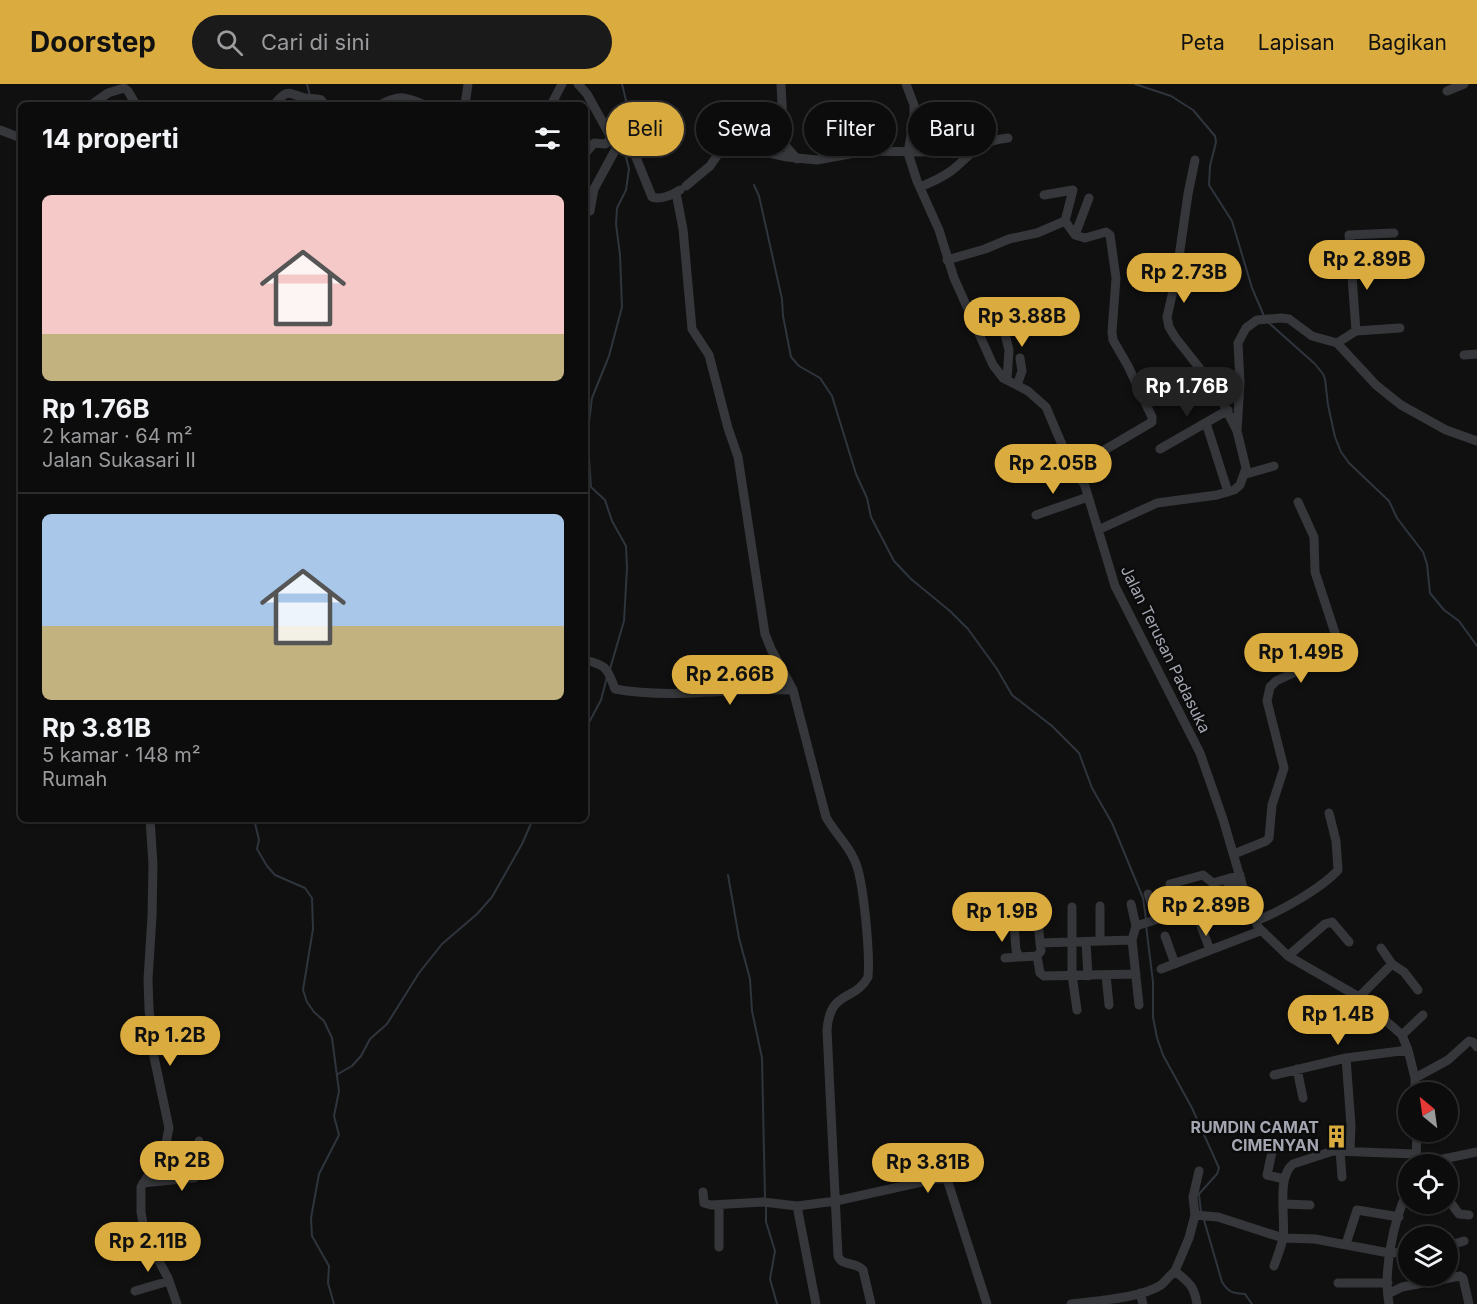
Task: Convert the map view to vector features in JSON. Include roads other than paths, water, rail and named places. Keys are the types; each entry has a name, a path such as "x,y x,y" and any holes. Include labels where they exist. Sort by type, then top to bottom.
{"street":[{"path":"465,102 468,84"},
{"path":"552,102 562,84"},
{"path":"578,84 587,94 606,126"},
{"path":"781,84 782,102"},
{"path":"906,84 913,102"},
{"path":"1447,91 1464,84"},
{"path":"95,102 108,93 124,88 128,90 134,102"},
{"path":"277,102 284,94 290,92 322,102"},
{"path":"386,102 398,96 417,102"},
{"path":"0,130 18,137"},
{"path":"920,187 951,171 984,143 1008,138"},
{"path":"588,150 594,143 606,144"},
{"path":"635,156 652,197 655,198 682,189 710,166 721,150 730,145 797,159 818,160 876,151 893,150 908,153"},
{"path":"792,153 797,159"},
{"path":"590,211 594,189 608,156"},
{"path":"909,156 939,230 947,260 993,365 1007,381"},
{"path":"1098,530 1157,503 1228,492 1240,485 1246,474 1237,431 1228,410 1216,389 1175,337 1169,327 1167,317 1176,278 1195,160"},
{"path":"682,189 683,229 692,329 708,355 738,457 765,634 793,690 826,817 851,852 861,881 868,977 865,982 831,1008 827,1030 838,1258 843,1263 855,1264 863,1270 871,1304"},
{"path":"1044,195 1073,190 1065,221"},
{"path":"1075,235 1089,198"},
{"path":"947,260 985,249 1008,239 1037,233 1065,221"},
{"path":"1065,221 1075,235 1085,238 1106,232 1110,235 1116,278 1113,340 1152,417 1150,425 1074,468"},
{"path":"1356,331 1349,235 1394,233"},
{"path":"1001,318 1009,350 1007,381"},
{"path":"1237,431 1238,343 1242,334 1257,320 1281,318 1289,319 1312,336 1337,343 1369,378 1401,405 1446,430 1477,441"},
{"path":"1337,343 1356,331 1400,328"},
{"path":"1464,355 1477,354"},
{"path":"1017,385 1022,371 1020,358"},
{"name":"Jalan Terusan Padasuka","path":"1007,381 1035,396 1046,407 1066,454 1085,486 1115,586 1200,753 1234,854 1244,892 1260,931 1288,956 1359,997 1402,1035 1415,1082"},
{"path":"1160,449 1228,410"},
{"path":"1206,423 1228,492"},
{"path":"1246,474 1274,466"},
{"path":"1036,514 1088,497"},
{"path":"1234,854 1269,838 1272,805 1284,768 1267,701 1270,687 1276,681 1336,653 1339,645 1315,572 1314,537 1298,502"},
{"path":"588,661 601,664 611,676 613,687 619,690 693,695 793,690"},
{"path":"1255,921 1317,887 1331,878 1338,870 1336,841 1329,813"},
{"path":"150,822 153,864 148,979 149,1009 154,1057 170,1128 165,1148 143,1183 140,1194 143,1230 169,1281 177,1304"},
{"path":"1170,884 1203,875 1213,883 1240,877"},
{"path":"1214,903 1240,877"},
{"path":"1136,926 1244,892"},
{"path":"1149,894 1157,919"},
{"path":"1131,904 1136,926 1132,940 1139,1005"},
{"path":"1100,906 1101,941"},
{"path":"1072,907 1072,975 1077,1010"},
{"path":"1005,958 1037,956 1041,951 1038,921 1041,908"},
{"path":"1000,920 1038,921"},
{"path":"1016,921 1014,923 1016,950 1019,957"},
{"path":"1288,956 1325,924 1332,922 1349,942"},
{"path":"1201,926 1210,950"},
{"path":"1161,969 1260,931"},
{"path":"1165,936 1175,964"},
{"path":"1040,944 1132,940"},
{"path":"1086,942 1088,976"},
{"path":"1381,948 1392,964 1404,972 1418,990"},
{"path":"1037,956 1042,975 1136,974"},
{"path":"1359,997 1392,964"},
{"path":"1106,975 1109,1005"},
{"path":"1402,1035 1423,1015"},
{"path":"1415,1078 1448,1060 1469,1041 1477,1047"},
{"path":"1274,1075 1346,1058 1408,1050"},
{"path":"1342,1177 1351,1125 1346,1058"},
{"path":"1297,1070 1303,1098"},
{"path":"143,1183 194,1178 199,1141"},
{"path":"1274,1266 1283,1238 1284,1179 1288,1168 1314,1156 1345,1150 1398,1158"},
{"path":"1272,1152 1267,1175 1284,1179"},
{"path":"1458,1155 1477,1152"},
{"path":"179,1162 181,1178"},
{"path":"1071,1304 1140,1293 1161,1285 1174,1271 1189,1238 1195,1215 1193,1197 1199,1171"},
{"path":"703,1192 704,1203 719,1206 763,1202 797,1206 836,1201 874,1191 947,1179 987,1304"},
{"path":"1284,1204 1310,1205"},
{"path":"719,1206 719,1247"},
{"path":"797,1206 816,1304"},
{"path":"1346,1244 1357,1210 1399,1217"},
{"path":"1458,1213 1470,1215"},
{"path":"1389,1304 1389,1253 1400,1214"},
{"path":"1195,1215 1218,1217 1283,1238 1315,1239 1389,1253 1398,1253"},
{"path":"1458,1242 1464,1241"},
{"path":"1174,1271 1190,1283 1195,1292 1197,1304"},
{"path":"1388,1294 1402,1287 1461,1276 1468,1304"},
{"path":"135,1291 169,1281"},
{"path":"1338,1283 1388,1283"},
{"path":"1140,1293 1143,1304"}],"waterway":[{"path":"307,84 310,96"},
{"path":"622,84 626,102"},
{"path":"1135,84 1171,96 1193,110 1215,136 1209,185 1232,221 1252,288 1264,316"},
{"path":"610,669 624,621 626,546 612,521 605,500 591,487 589,423 592,398 609,356 622,307 616,224 617,208 626,190 629,169 626,156"},
{"path":"754,185 759,196 782,299 791,357 799,366 820,378 832,396 856,474 867,498 871,517 894,561 968,629 997,669 1012,695 1052,726 1079,753 1092,788 1112,823 1143,898 1146,919"},
{"path":"1269,323 1323,374 1335,437 1341,452 1349,463 1389,501 1397,518 1423,552 1427,564 1430,593 1444,610 1459,621 1477,646"},
{"path":"588,724 601,700 607,677"},
{"path":"255,822 259,840 257,849 267,866 275,875 305,888 312,898 313,929 303,990 307,1002 324,1021 332,1038 339,1091 334,1116 339,1135 319,1174 311,1218 312,1236 329,1266 328,1283 334,1304"},
{"path":"338,1074 352,1066 361,1056 370,1039 387,1024 419,973 442,944 477,914 492,897 532,822"},
{"path":"728,875 739,938 750,979 752,1011 762,1058 765,1199"},
{"path":"1146,925 1153,982 1153,1017 1157,1038 1163,1055 1192,1108 1219,1168 1217,1174 1199,1194 1201,1212"},
{"path":"766,1204 766,1222 775,1251 770,1279 777,1304"},
{"path":"1204,1220 1222,1282 1232,1292 1245,1294 1252,1304"}],"place":[{"name":"RUMDIN CAMAT CIMENYAN","path":"1337,1136"}]}
